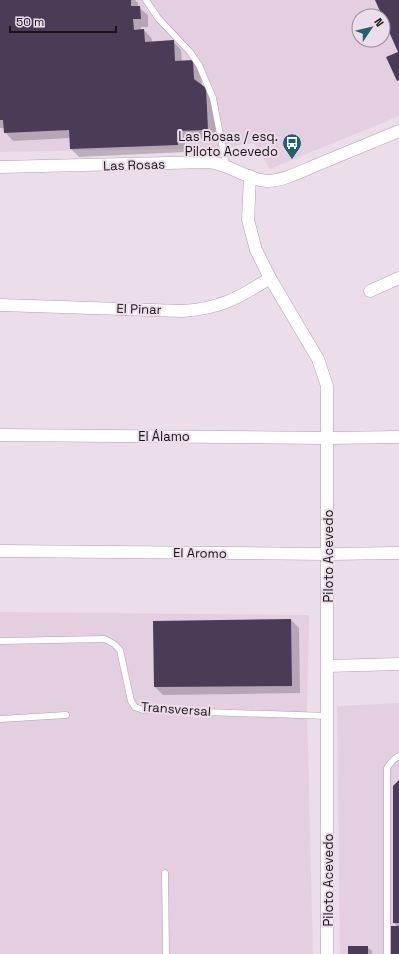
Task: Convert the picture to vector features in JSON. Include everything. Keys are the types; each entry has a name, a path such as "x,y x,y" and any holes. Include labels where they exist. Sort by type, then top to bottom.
{"street":[{"name":"Las Rosas","path":"0,167 209,162 226,165 250,176 266,181 281,179 399,131"},
{"name":"Piloto Acevedo","path":"250,176 248,213 250,230 256,250 270,278 322,370 327,386 327,954"},
{"name":"El Pinar","path":"0,305 182,311 204,309 232,301 270,278"},
{"path":"370,291 399,278"},
{"name":"El Álamo","path":"0,435 328,438 399,437"},
{"name":"El Aromo","path":"0,551 328,554 399,553"},
{"path":"328,666 399,664"}],"lane":[{"path":"146,0 158,18 190,52 199,65 213,98 226,165"},
{"name":"Transversal","path":"0,641 106,639 120,650 131,701 135,707 143,710 328,716"},
{"path":"0,719 66,715"},
{"path":"387,954 387,768 393,760 399,756"},
{"path":"165,872 166,954"}],"shaded area":[{"path":"0,0 399,0 399,116 270,169 254,143 222,148 0,152"},
{"path":"0,612 309,615 307,709 313,954 0,954"},
{"path":"399,703 399,954 340,954 337,706"}],"building":[{"path":"0,0 131,0 131,6 140,6 141,19 133,19 134,30 144,29 145,42 174,40 175,61 193,60 194,79 206,88 208,130 177,131 178,145 70,149 69,130 4,133 3,120 0,120"},
{"path":"375,0 399,0 399,80 397,81 386,57 398,52 391,36 391,8 379,8"},
{"path":"291,619 292,686 154,687 153,621"},
{"path":"399,780 399,923 393,923 393,786"},
{"path":"391,926 399,926 399,954 391,954"},
{"path":"348,946 368,946 368,954 348,954"}],"place":[{"name":"Las Rosas / esq. Piloto Acevedo","path":"292,160"}]}
